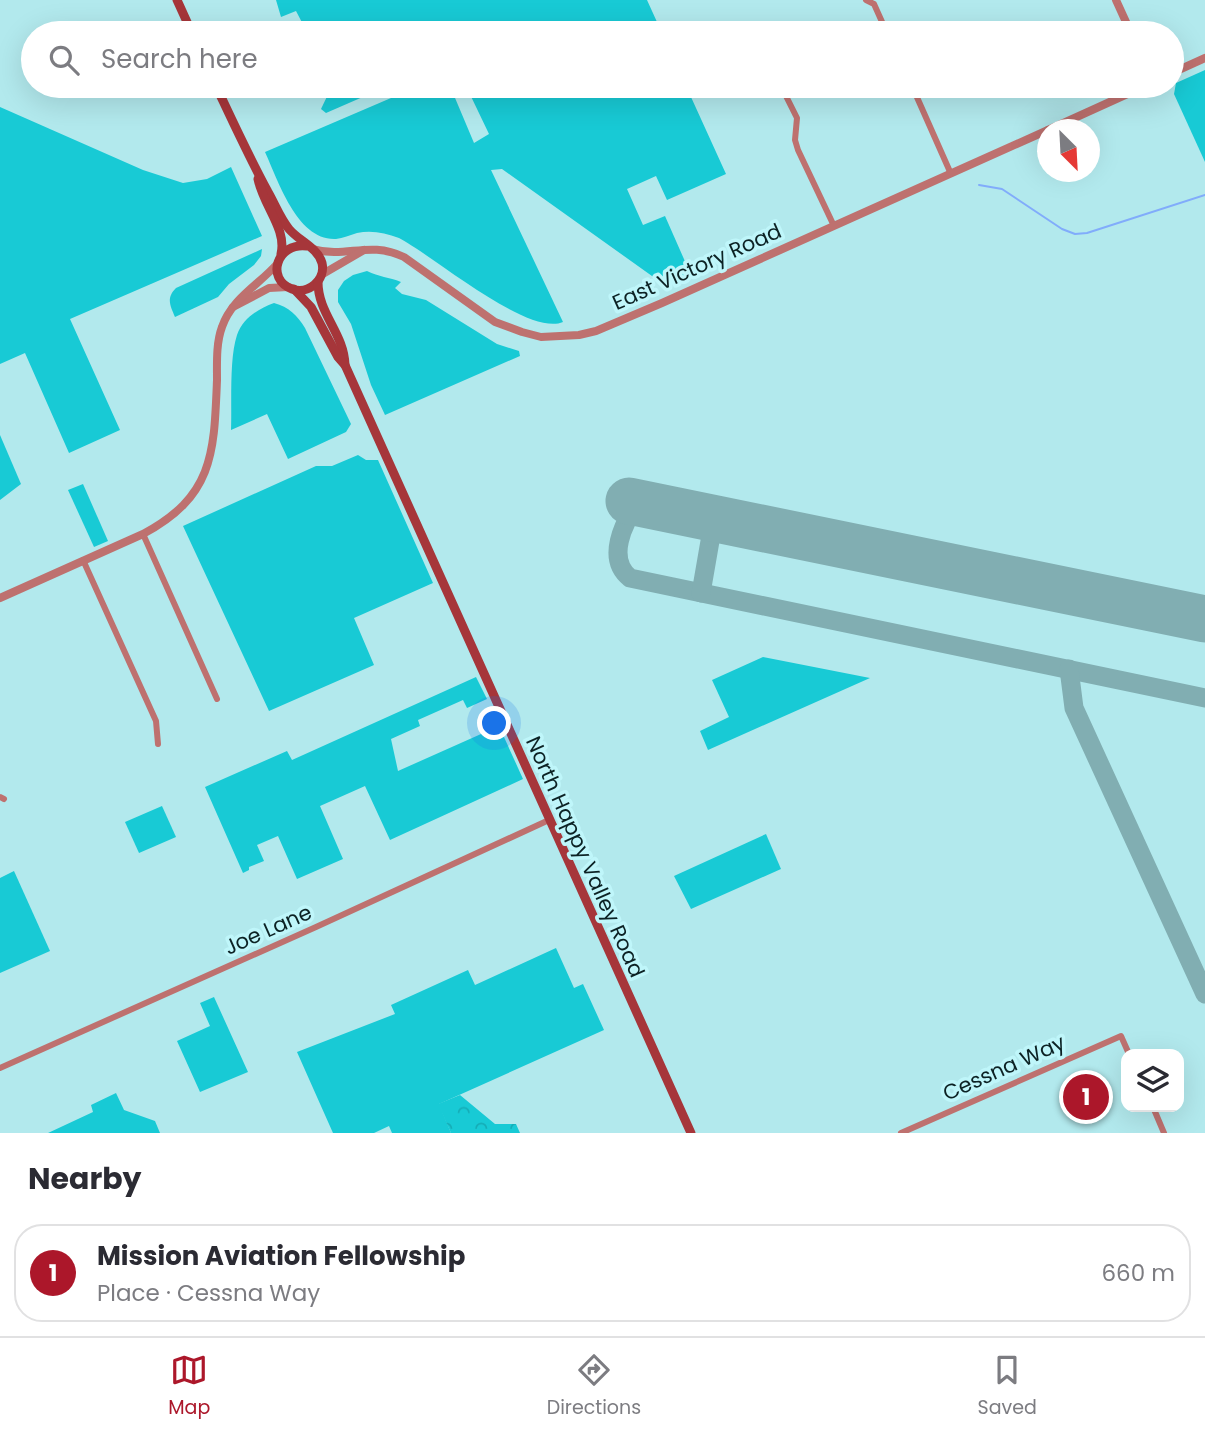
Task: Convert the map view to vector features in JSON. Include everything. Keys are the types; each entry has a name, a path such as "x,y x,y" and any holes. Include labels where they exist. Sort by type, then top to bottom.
{"main road":[{"path":"177,0 187,21"},
{"path":"222,98 257,174 289,229 322,261 320,279 306,290 291,288 280,278 282,234 266,206 257,174"},
{"path":"279,260 292,247 310,248"},
{"name":"North Happy Valley Road","path":"320,279 321,304 341,344 345,365 691,1133"},
{"name":"North Happy Valley Road","path":"291,288 317,317 345,365"}],"street":[{"path":"866,0 874,4 882,21"},
{"path":"1116,0 1126,21"},
{"path":"1184,68 1205,58"},
{"path":"787,98 797,118 795,140 798,150 834,226"},
{"path":"917,98 951,174"},
{"name":"East Victory Road","path":"1072,119 1119,98"},
{"name":"East Victory Road","path":"310,248 333,254 351,249 389,251 404,257 495,322 541,337 562,338 596,331 1037,135"},
{"path":"320,279 364,250"},
{"path":"0,598 144,534 159,526 185,503 205,472 215,439 221,329 237,300 263,279 279,260"},
{"path":"233,307 269,288 291,288"},
{"path":"144,534 217,699"},
{"path":"83,561 156,721 158,744"},
{"name":"Joe Lane","path":"0,1068 316,928 549,820"},
{"name":"Cessna Way","path":"901,1133 1121,1036 1127,1049"},
{"path":"1155,1112 1164,1133"}],"green space":[{"path":"276,0 647,0 657,21 301,21 296,11 281,17"},
{"path":"1205,70 1205,162 1176,98 1184,98 1184,79"},
{"path":"326,98 360,98 326,113 321,109"},
{"path":"391,98 455,98 474,143 489,134 472,98 691,98 726,174 667,200 656,176 627,189 643,225 665,216 691,275 666,286 502,169 491,170 563,322 547,323 527,318 504,306 399,238 368,232 336,239 322,237 310,230 291,207 265,152"},
{"path":"0,107 143,170 183,183 207,179 231,167 262,236 70,319 120,430 69,453 25,353 0,364"},
{"path":"262,249 261,256 254,265 229,284 218,297 175,317 170,298 176,288"},
{"path":"367,271 401,282 395,288 402,294 426,300 497,344 519,351 520,356 385,415 371,385 351,324 338,302 338,290 344,281"},
{"path":"274,303 292,312 305,328 351,424 346,432 288,459 267,414 231,430 232,369 237,335 252,315"},
{"path":"0,435 21,484 0,500"},
{"path":"358,455 366,460 378,460 433,583 354,618 374,665 269,711 183,526 316,466 332,466"},
{"path":"83,484 108,541 94,547 68,490"},
{"path":"763,657 870,678 708,750 700,731 729,717 712,680"},
{"path":"476,677 487,699 467,708 463,700 418,720 420,726 391,739 398,771 499,726 523,779 390,840 365,786 320,806 343,859 297,879 278,836 257,845 264,861 249,867 249,870 243,873 205,787 287,751 292,760"},
{"path":"162,806 176,837 139,853 125,822"},
{"path":"766,834 781,869 691,909 674,876"},
{"path":"14,871 50,951 0,973 0,878"},
{"path":"556,948 574,988 583,984 604,1030 439,1104 451,1133 392,1133 389,1126 374,1133 333,1133 297,1052 395,1014 391,1005 468,970 475,985"},
{"path":"214,997 248,1072 200,1092 177,1041 210,1026 200,1003"},
{"path":"116,1093 124,1110 155,1121 160,1133 48,1133 93,1112 91,1105"},
{"path":"460,1095 495,1124 516,1124 520,1133 451,1133 438,1104"}],"waterway":[{"path":"979,185 1002,189 1062,229 1075,234 1087,233 1205,195"}],"taxiway":[{"path":"638,503 627,520 619,541 619,561 630,578 1205,698"},
{"path":"701,593 714,518"},
{"path":"1069,669 1074,708 1205,994"}],"runway":[{"path":"629,501 1205,619"}],"place":[{"name":"Mission Aviation Fellowship","path":"1086,1097"}]}
